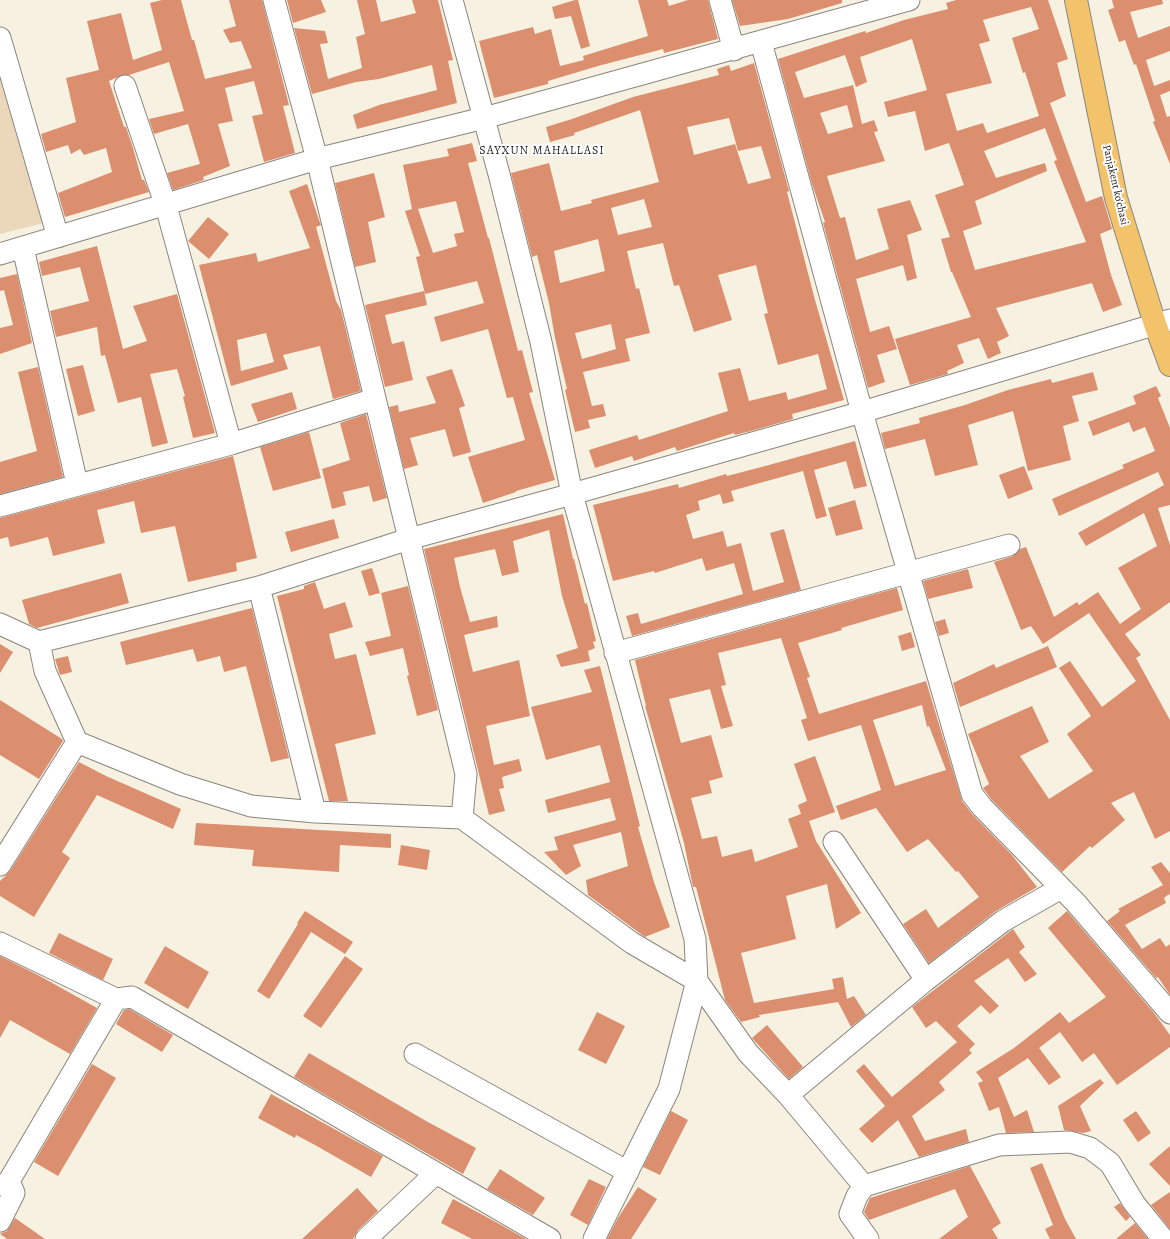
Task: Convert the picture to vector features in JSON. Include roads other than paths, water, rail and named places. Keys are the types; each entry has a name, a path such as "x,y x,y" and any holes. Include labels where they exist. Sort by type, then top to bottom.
{"main road":[{"name":"Panjakent ko'chasi","path":"1076,0 1116,198 1162,322 1170,365"}],"street":[{"path":"274,0 317,159 466,774 462,818"},
{"path":"452,0 484,118 541,342 572,494 695,939 697,981 669,1089 594,1239"},
{"path":"720,0 734,50"},
{"path":"0,254 166,206 317,159 484,118 734,50 909,0"},
{"path":"0,38 58,238"},
{"path":"761,42 907,573 972,794 982,807 1061,888 1170,1013"},
{"path":"125,86 166,206 231,444"},
{"path":"23,248 77,484"},
{"path":"0,624 39,642 259,586 409,539 862,412 1162,322"},
{"path":"0,506 77,484 231,444 375,399"},
{"path":"615,653 1009,545"},
{"path":"259,586 315,812"},
{"path":"39,642 45,671 77,742 180,784 251,806 315,812 462,818 632,943 697,981 748,1053 788,1095 864,1186"},
{"path":"0,865 77,742"},
{"path":"834,842 926,980"},
{"path":"788,1095 926,980 1002,921 1061,888"},
{"path":"0,943 116,999 132,997 550,1239"},
{"path":"0,1221 14,1193 5,1183 116,999"},
{"path":"414,1054 628,1172"},
{"path":"868,1239 850,1214 857,1196 864,1186 999,1145 1070,1142 1090,1148 1110,1163 1134,1203 1163,1239"},
{"path":"366,1239 436,1174"}],"district":[{"name":"SAYXUN MAHALLASI","path":"542,151"}]}
